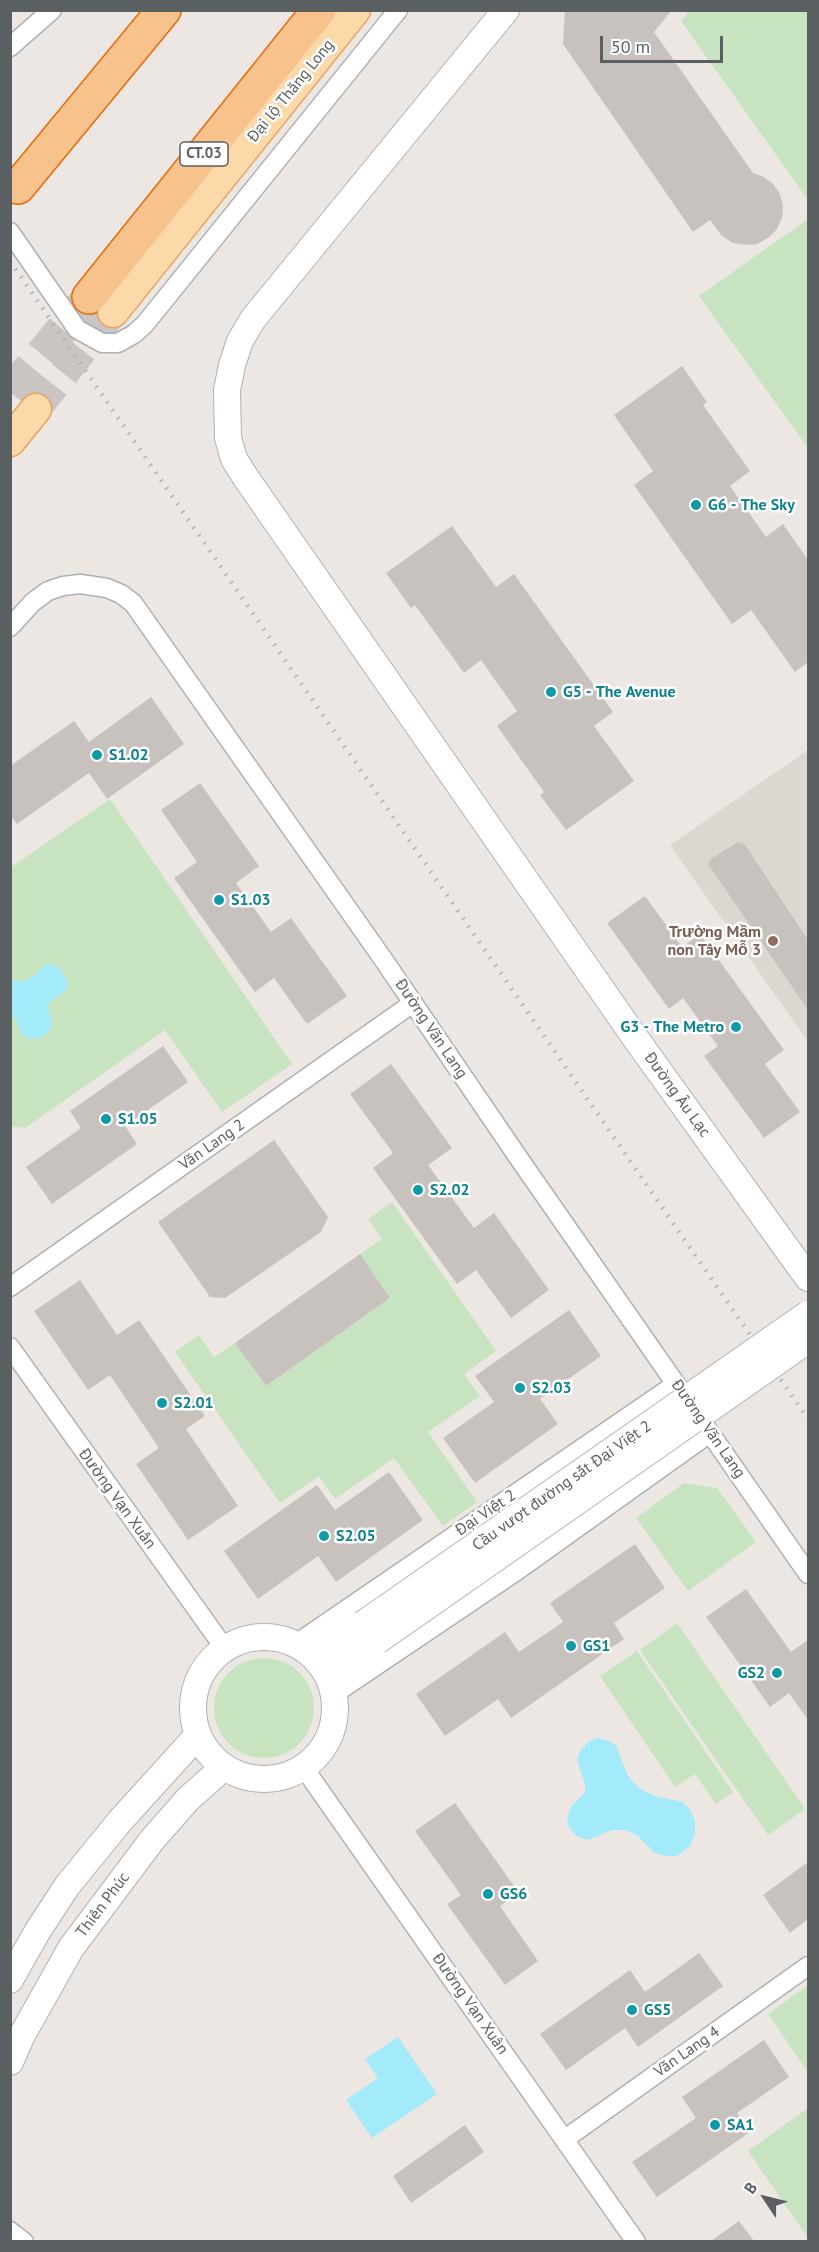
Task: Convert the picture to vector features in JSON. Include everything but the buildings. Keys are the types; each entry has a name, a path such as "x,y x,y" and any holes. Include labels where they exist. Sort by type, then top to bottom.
{"highway":[{"path":"14,182 164,10"},
{"name":"CT.03","path":"101,304 319,10"}],"main road":[{"path":"14,182 145,10"},
{"name":"Đại lộ Thăng Long","path":"101,304 355,10"},
{"path":"10,441 36,409"}],"street":[{"path":"10,47 52,10"},
{"path":"10,232 77,329 102,343 118,343 134,334 145,324 398,10"},
{"name":"Đường Âu Lạc","path":"506,10 253,319 240,341 232,365 227,390 228,438 234,459 240,468 636,1039 808,1278"},
{"name":"Đường Văn Lang","path":"10,627 33,602 48,591 63,586 80,584 107,588 128,598 413,1003 808,1574"},
{"name":"Văn Lang 2","path":"10,1287 413,1003"},
{"name":"Cầu vượt đường sắt Đại Việt 2","path":"370,1632 808,1314"},
{"name":"Cầu vượt đường sắt Đại Việt 2","path":"318,1668 808,1340"},
{"name":"Đường Vạn Xuân","path":"10,1347 225,1649"},
{"name":"Đại Việt 2","path":"318,1668 676,1384"},
{"path":"318,1668 509,1576 710,1433"},
{"path":"251,1638 279,1638 318,1668 336,1708 330,1736 315,1759 304,1768 278,1778 264,1780 237,1774 213,1758 198,1735 194,1715 194,1694 205,1668 225,1649 251,1638"},
{"path":"10,1980 37,1932 67,1886 120,1821 198,1735"},
{"name":"Thiên Phúc","path":"10,2062 21,2037 71,1948 152,1840 188,1800 224,1767"},
{"name":"Đường Vạn Xuân","path":"304,1768 636,2241"},
{"name":"Văn Lang 4","path":"565,2139 808,1966"},
{"path":"10,2231 24,2241"}],"shaded area":[{"name":"Trường Mầm non Tây Mỗ 3","path":"808,750 808,1037 806,1039 670,845"}],"green space":[{"path":"690,10 808,11 808,200 681,21"},
{"path":"808,219 808,448 699,296"},
{"path":"110,799 292,1064 222,1112 165,1030 25,1128 12,1126 10,868"},
{"path":"392,1202 496,1351 464,1374 480,1396 428,1432 477,1502 443,1526 394,1458 335,1499 319,1476 280,1503 175,1352 199,1335 214,1357 235,1343 266,1386 390,1298 360,1254 382,1239 368,1219"},
{"path":"684,1483 717,1488 756,1542 688,1591 636,1518"},
{"path":"677,1623 805,1809 768,1835 640,1650"},
{"path":"637,1651 733,1792 716,1804 695,1774 675,1787 600,1676"},
{"path":"264,1658 283,1661 300,1672 311,1689 314,1708 311,1727 300,1744 283,1755 264,1758 245,1755 228,1744 217,1727 214,1708 217,1689 228,1672 245,1661"},
{"path":"808,1985 808,2072 768,2014"},
{"path":"808,2108 808,2238 748,2151"}],"water":[{"path":"45,964 61,969 68,984 65,992 48,1004 53,1022 48,1032 40,1038 30,1039 22,1035 16,1019 11,1015 11,980 23,981 33,977"},
{"path":"598,1738 616,1745 626,1772 642,1790 654,1796 683,1802 691,1811 695,1822 695,1834 690,1846 677,1856 665,1856 653,1852 637,1835 625,1830 612,1830 588,1840 578,1837 569,1828 567,1818 571,1807 585,1792 585,1784 577,1760 580,1751 588,1742"},
{"path":"398,2037 437,2094 372,2138 346,2100 378,2078 365,2059"}],"tunnel":[{"path":"10,392 89,297"},
{"path":"36,409 113,312"}],"railway":[{"path":"10,261 808,1419"}],"place":[{"name":"G6 - The Sky","path":"696,505"},
{"name":"G5 - The Avenue","path":"551,692"},
{"name":"S1.02","path":"97,755"},
{"name":"S1.03","path":"219,900"},
{"name":"Trường Mầm non Tây Mỗ 3","path":"773,941"},
{"name":"G3 - The Metro","path":"736,1027"},
{"name":"S1.05","path":"106,1119"},
{"name":"S2.02","path":"418,1190"},
{"name":"S2.03","path":"520,1388"},
{"name":"S2.01","path":"162,1403"},
{"name":"S2.05","path":"324,1536"},
{"name":"GS1","path":"571,1646"},
{"name":"GS2","path":"777,1673"},
{"name":"GS6","path":"488,1894"},
{"name":"GS5","path":"632,2010"},
{"name":"SA1","path":"715,2125"}]}
